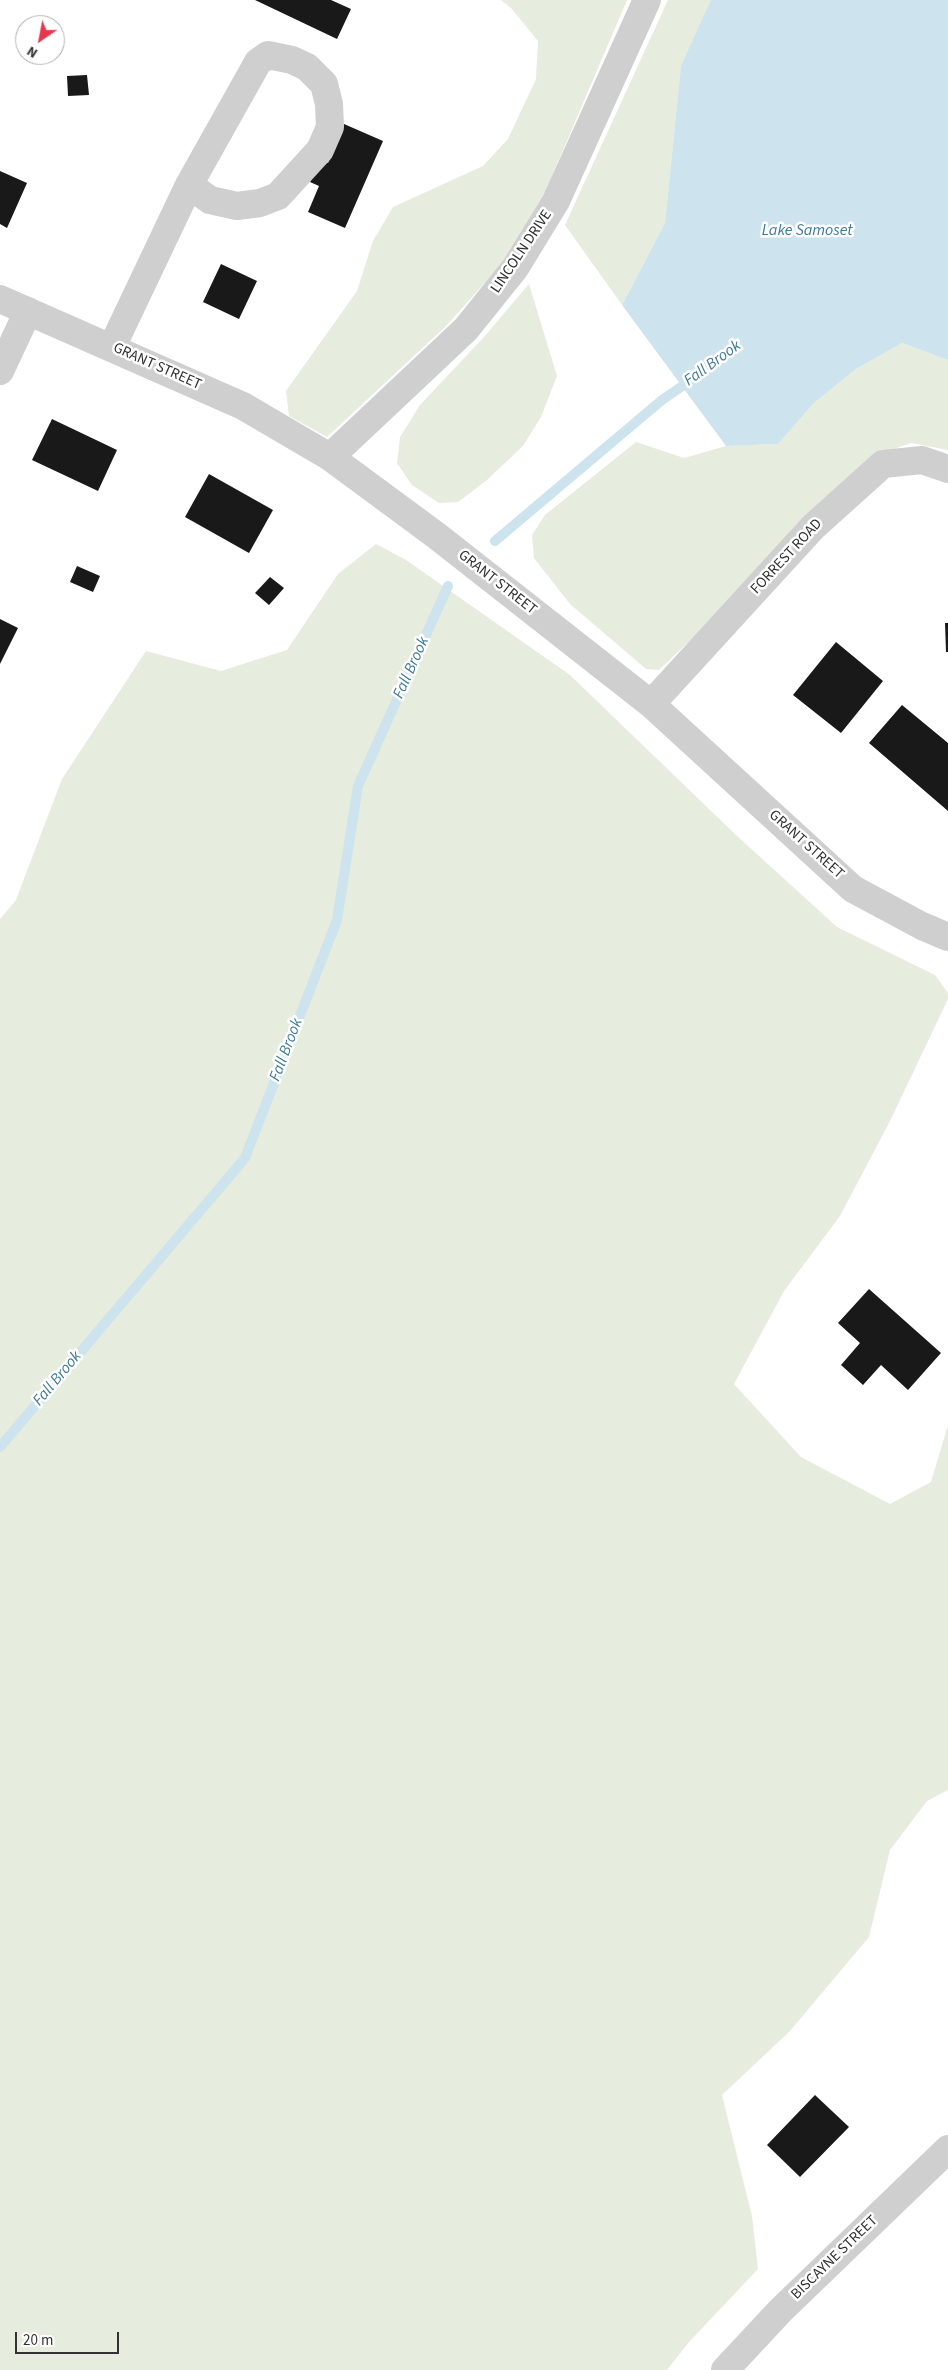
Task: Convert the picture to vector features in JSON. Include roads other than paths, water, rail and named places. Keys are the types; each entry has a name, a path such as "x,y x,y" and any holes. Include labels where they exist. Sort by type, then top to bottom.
{"street":[{"name":"LINCOLN DRIVE","path":"330,457 466,329 515,268 556,201 648,0"},
{"path":"112,347 189,185 258,62 268,55 292,60 307,67 324,84 329,104 330,127 320,150 278,196 260,203 238,206 210,200 189,185"},
{"name":"GRANT STREET","path":"0,299 243,406 330,457 437,536 651,704 853,889 922,926 948,937"},
{"path":"0,370 28,311"},
{"name":"FORREST ROAD","path":"651,704 813,527 883,464 922,460 948,469"},
{"name":"BISCAYNE STREET","path":"726,2370 780,2311 948,2149"}],"water":[{"name":"Lake Samoset","path":"711,0 948,0 948,360 902,343 856,369 814,403 778,444 726,446 622,305 665,223 681,66"}],"waterway":[{"name":"Fall Brook","path":"495,541 662,400 691,380"},
{"name":"Fall Brook","path":"0,1447 245,1158 337,920 358,786 448,586"}]}
